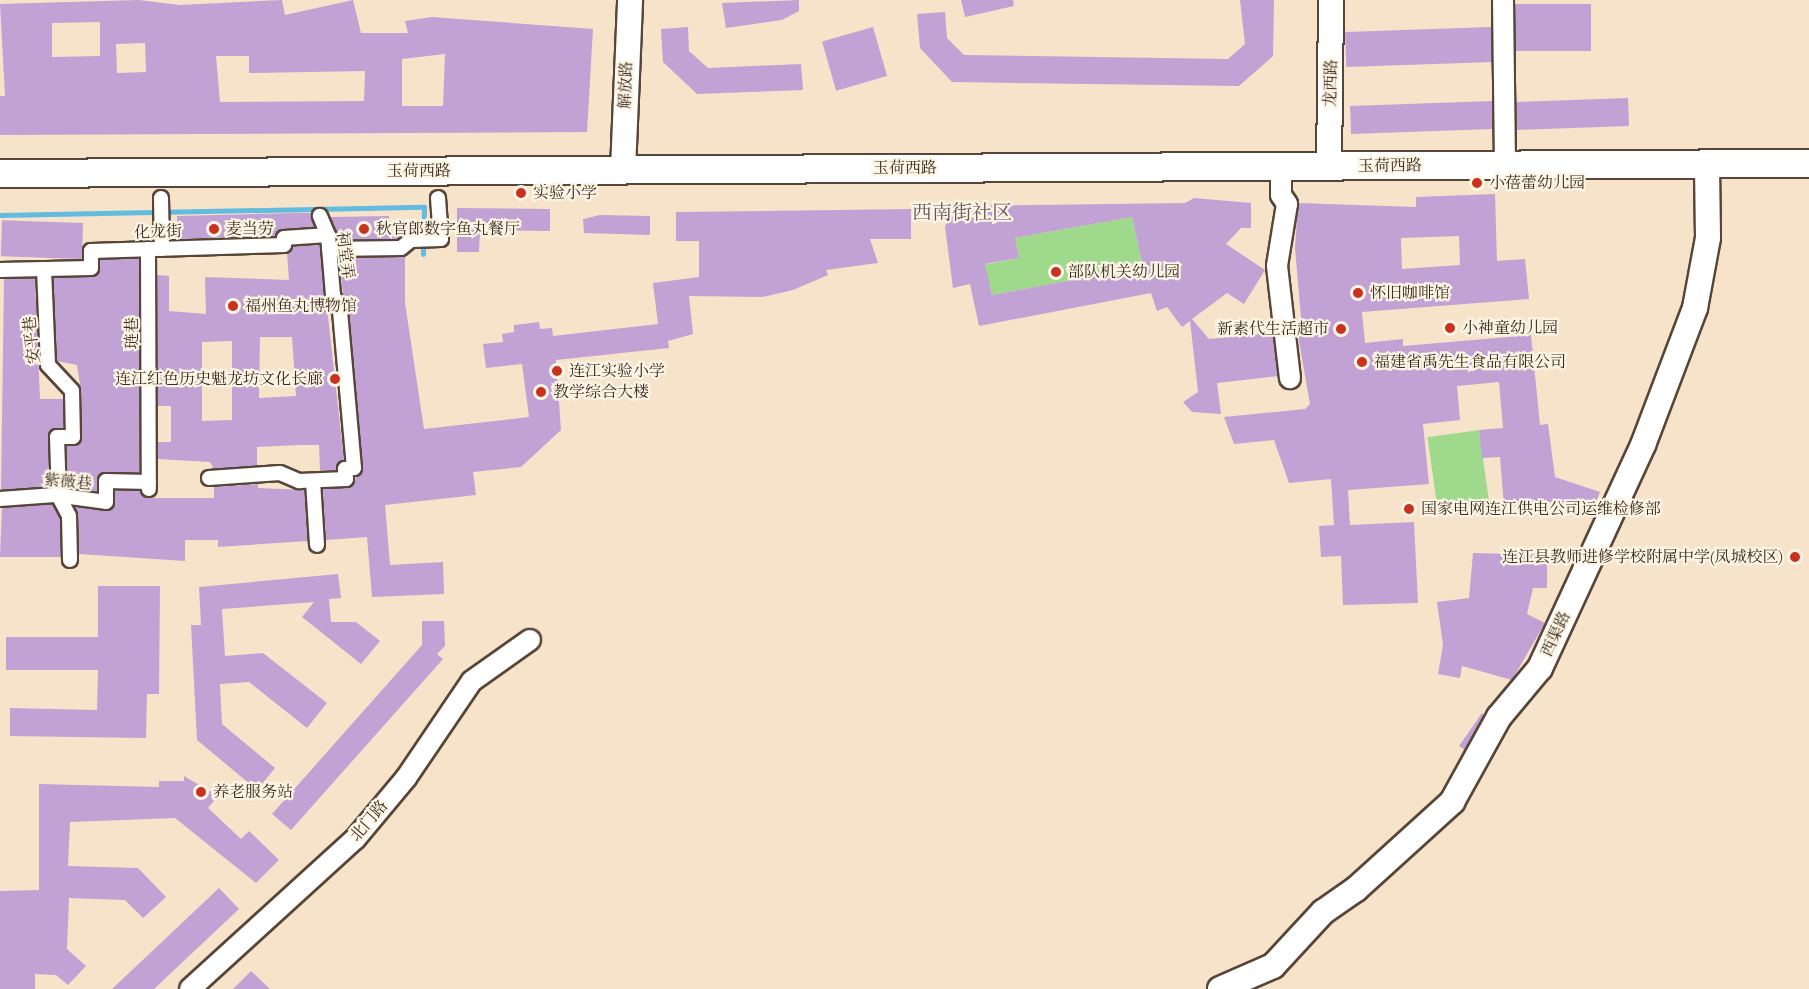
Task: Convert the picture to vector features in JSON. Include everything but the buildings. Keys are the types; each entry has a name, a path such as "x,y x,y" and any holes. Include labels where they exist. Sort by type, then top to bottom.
{"main road":[{"name":"玉荷西路","path":"0,173 1809,163"}],"street":[{"name":"解放路","path":"623,170 630,0"},
{"name":"龙西路","path":"1329,167 1331,0"},
{"path":"1503,0 1505,165"},
{"name":"西渠路","path":"1220,989 1273,966 1310,923 1452,802 1499,717 1540,668 1643,445 1695,308 1708,238 1707,163"},
{"path":"1281,167 1281,195 1287,204 1277,266 1290,378"},
{"path":"329,242 401,248 411,240 441,239 438,198"},
{"name":"琏巷","path":"149,485 155,249 161,208"},
{"name":"祠堂弄","path":"313,481 346,479 345,469 354,468 329,242 320,216"},
{"name":"化龙街","path":"0,270 91,268 91,251 284,245 284,238 329,242"},
{"name":"安平巷","path":"44,269 48,365 72,391 73,437 57,437 58,496 69,516 70,560"},
{"path":"209,477 280,473 313,481 317,545"},
{"name":"紫薇巷","path":"0,499 58,496 106,502 106,481 149,485"},
{"name":"北门路","path":"190,989 355,838 406,778 472,681 530,640"}],"green space":[{"path":"1132,217 1143,267 992,295 989,281 970,284 967,268 1019,258 1015,238"},
{"path":"1479,430 1490,509 1439,516 1428,437"}],"waterway":[{"path":"0,215 424,207 423,254"}],"place":[{"name":"小蓓蕾幼儿园","path":"1477,183"},
{"name":"实验小学","path":"521,193"},
{"name":"麦当劳","path":"214,229"},
{"name":"秋官郎数字鱼丸餐厅","path":"364,229"},
{"name":"部队机关幼儿园","path":"1056,272"},
{"name":"怀旧咖啡馆","path":"1358,293"},
{"name":"福州鱼丸博物馆","path":"233,306"},
{"name":"小神童幼儿园","path":"1450,328"},
{"name":"新素代生活超市","path":"1341,329"},
{"name":"福建省禹先生食品有限公司","path":"1362,362"},
{"name":"连江实验小学","path":"557,371"},
{"name":"连江红色历史魁龙坊文化长廊","path":"335,379"},
{"name":"教学综合大楼","path":"541,392"},
{"name":"国家电网连江供电公司运维检修部","path":"1409,509"},
{"name":"连江县教师进修学校附属中学(凤城校区)","path":"1795,557"},
{"name":"养老服务站","path":"201,792"}],"district":[{"name":"西南街社区","path":"962,212"}]}
